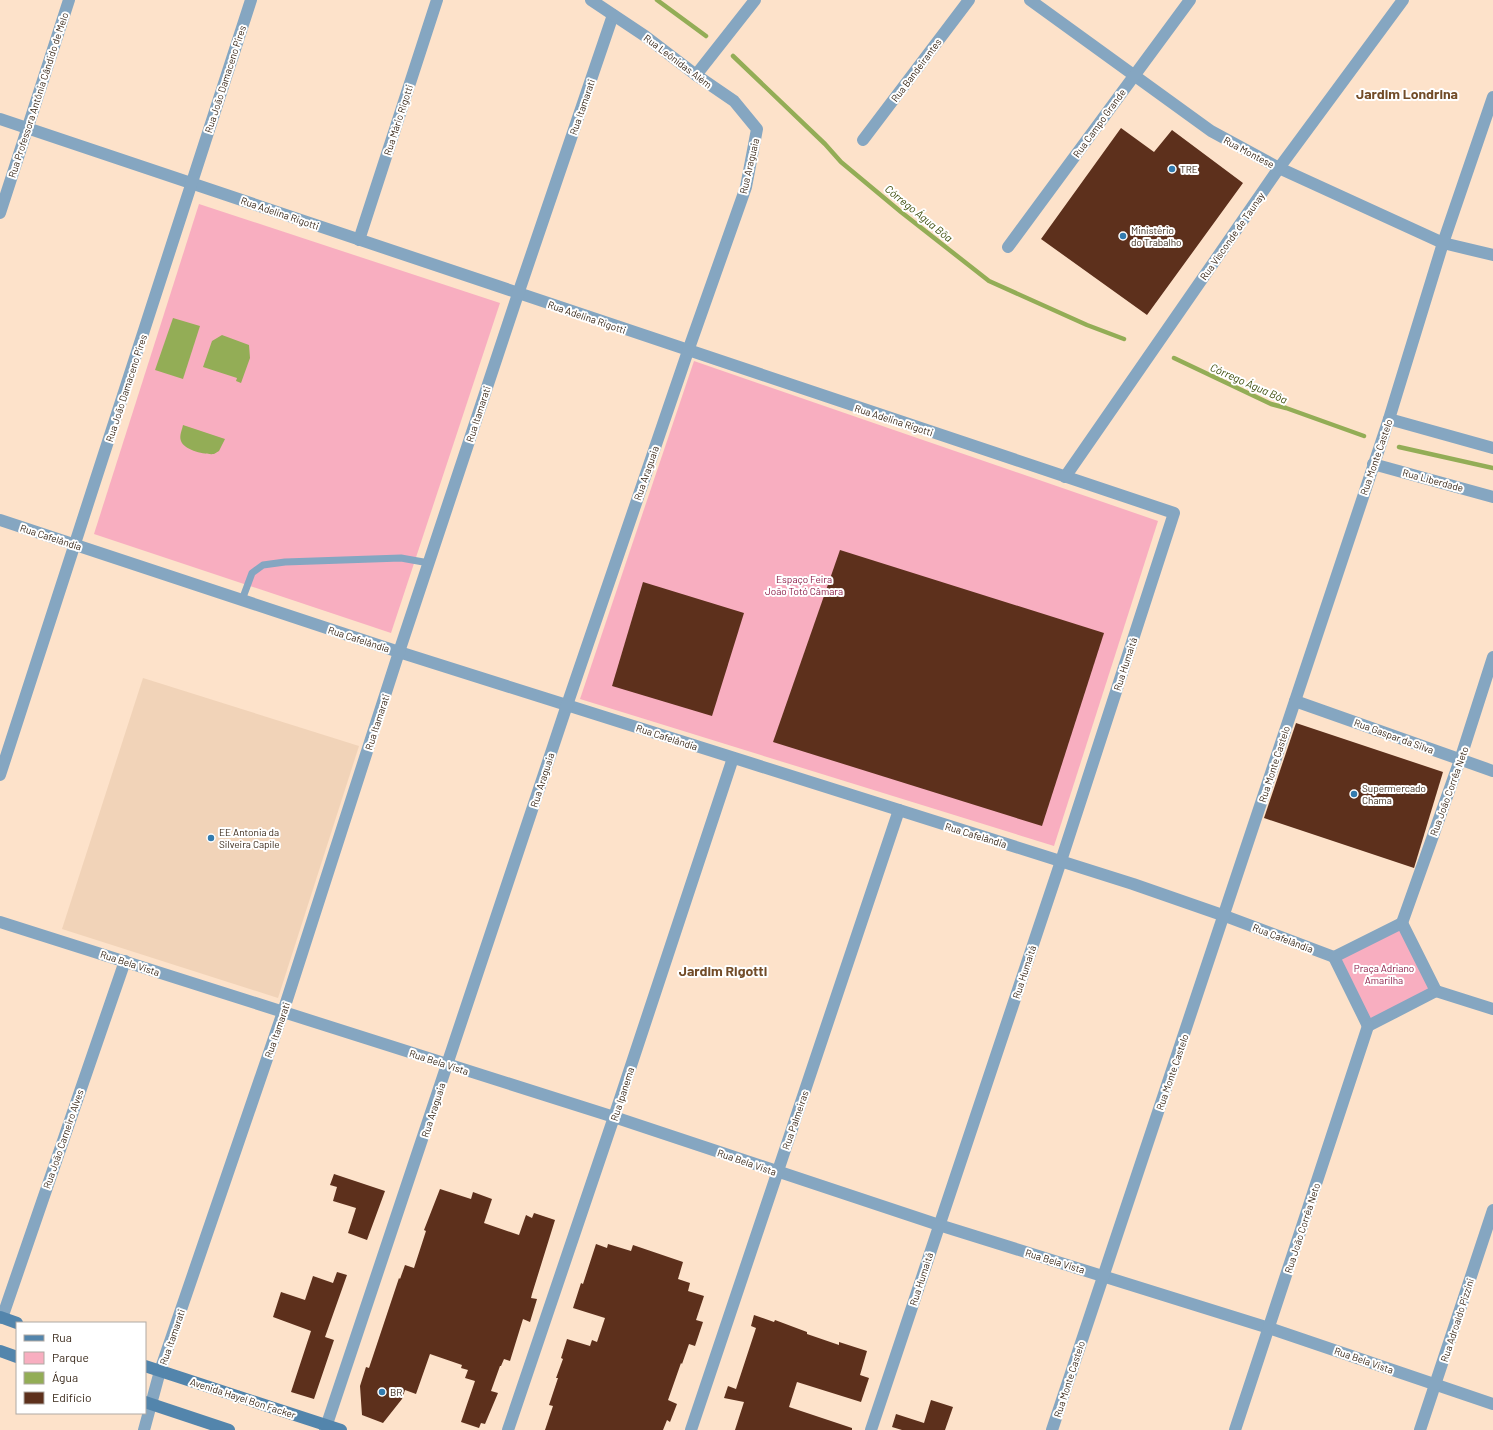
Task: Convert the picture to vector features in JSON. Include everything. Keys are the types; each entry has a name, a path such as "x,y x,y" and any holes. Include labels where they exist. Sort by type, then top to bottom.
{"main road":[{"path":"1,1318 16,1323"},
{"path":"0,1351 16,1357"},
{"name":"Avenida Hayel Bon Facker","path":"146,1366 326,1428 340,1430"},
{"path":"148,1403 229,1430"}],"street":[{"name":"Rua Professora Antônia Cândido de Melo","path":"0,213 69,0"},
{"name":"Rua João Damaceno Pires","path":"0,775 76,545 250,0"},
{"name":"Rua Mário Rigotti","path":"359,240 437,0"},
{"name":"Rua Leônidas Além","path":"591,0 734,101 757,129"},
{"path":"696,75 755,0"},
{"name":"Rua Bandeirantes","path":"863,140 969,0"},
{"name":"Rua Montese","path":"1030,0 1211,131 1279,168 1443,243 1493,255"},
{"name":"Rua Campo Grande","path":"1008,247 1190,0"},
{"name":"Rua Visconde de Taunay","path":"1065,477 1279,168 1403,0"},
{"name":"Rua Itamarati","path":"144,1430 148,1403 284,1012 429,563 518,294 613,15"},
{"name":"Rua Monte Castelo","path":"1052,1430 1102,1276 1225,916 1389,419 1443,243 1493,97"},
{"name":"Rua Adelina Rigotti","path":"0,119 1174,513"},
{"name":"Rua Araguaia","path":"326,1428 567,705 688,351 746,187 757,129"},
{"path":"1389,419 1493,448"},
{"name":"Rua Liberdade","path":"1373,464 1493,497"},
{"name":"Rua Humaitá","path":"871,1430 1061,861 1174,513"},
{"name":"Rua Cafelândia","path":"0,520 400,652 1061,861 1225,916 1334,957"},
{"name":"Rua João Corrêa Neto","path":"1402,923 1460,760 1493,658"},
{"name":"Rua Gaspar da Silva","path":"1295,701 1493,771"},
{"name":"Rua Ipanema","path":"508,1430 733,758"},
{"name":"Rua Palmeiras","path":"691,1430 899,810"},
{"name":"Rua Bela Vista","path":"0,922 614,1117 939,1225 1269,1328 1493,1404"},
{"path":"1436,991 1402,923 1334,957 1368,1026 1436,991 1493,1008"},
{"name":"Rua João Carneiro Alves","path":"1,1318 125,961"},
{"name":"Rua João Corrêa Neto","path":"1235,1430 1368,1026"},
{"name":"Rua Adroaldo Pizzini","path":"1420,1430 1493,1210"}],"lane":[{"path":"242,600 252,573 263,565 285,562 401,558 429,563"}],"shaded area":[{"name":"EE Antonia da Silveira Capile","path":"143,678 359,746 278,998 62,929"}],"green space":[{"path":"199,204 500,303 391,633 94,534"},
{"name":"Espaço Feira João Totó Câmara","path":"694,361 1158,521 1054,846 580,699"},
{"name":"Praça Adriano Amarilha","path":"1399,927 1430,990 1369,1020 1338,958"}],"water":[{"path":"173,318 200,326 183,379 155,370"},
{"path":"222,335 249,345 250,358 241,383 236,381 237,378 203,367 212,341"},
{"path":"183,425 225,439 219,451 214,454 205,454 186,447 180,439"}],"building":[{"name":"Ministério do Trabalho","path":"1121,128 1154,152 1172,130 1243,183 1147,315 1041,239"},
{"path":"840,550 1104,633 1042,826 773,742"},
{"path":"643,582 744,613 712,716 612,686"},
{"name":"Supermercado Chama","path":"1296,723 1443,772 1414,868 1264,818"},
{"path":"334,1174 385,1191 367,1240 348,1233 356,1208 333,1201 337,1187 330,1185"},
{"path":"440,1189 471,1199 473,1192 492,1199 484,1223 519,1235 526,1215 532,1218 534,1213 555,1220 531,1298 537,1299 530,1322 523,1319 510,1361 504,1359 500,1366 491,1391 498,1393 485,1424 481,1423 479,1428 461,1422 475,1381 465,1378 468,1370 461,1368 462,1365 430,1354 416,1394 405,1390 402,1399 383,1423 362,1415 360,1386 366,1367 369,1368 399,1278 400,1279 405,1265 414,1268 426,1231 424,1230"},
{"path":"596,1244 607,1248 608,1244 631,1251 633,1245 683,1262 678,1279 690,1283 688,1291 704,1296 696,1320 703,1322 695,1346 689,1344 682,1364 681,1363 668,1400 677,1404 670,1422 667,1420 663,1430 545,1430 553,1406 549,1405 558,1378 556,1378 563,1359 561,1358 567,1339 590,1346 592,1340 597,1342 605,1318 573,1308 581,1283 583,1284"},
{"path":"337,1272 347,1275 325,1337 334,1340 314,1399 291,1392 311,1331 273,1317 281,1292 305,1300 313,1276 333,1283"},
{"path":"754,1315 774,1322 775,1320 807,1332 807,1334 839,1345 839,1342 867,1351 860,1375 869,1378 861,1402 797,1382 789,1407 852,1428 852,1430 735,1430 744,1402 724,1398 728,1386 736,1389 756,1328 751,1326"},
{"path":"931,1400 953,1407 945,1430 902,1430 892,1427 896,1414 924,1423"}],"waterway":[{"path":"657,0 706,36"},
{"name":"Córrego Água Bôa","path":"733,56 825,144 841,162 901,212 989,281 1087,325 1124,339"},
{"name":"Córrego Água Bôa","path":"1174,358 1271,404 1364,436"},
{"name":"Córrego Água Bôa","path":"1399,447 1493,468"}],"place":[{"name":"TRE","path":"1172,169"},
{"name":"Ministério do Trabalho","path":"1123,236"},
{"name":"Supermercado Chama","path":"1354,794"},
{"name":"EE Antonia da Silveira Capile","path":"211,838"},
{"name":"BR","path":"382,1392"}],"district":[{"name":"Jardim Londrina","path":"1407,93"},
{"name":"Jardim Rigotti","path":"723,970"}]}
